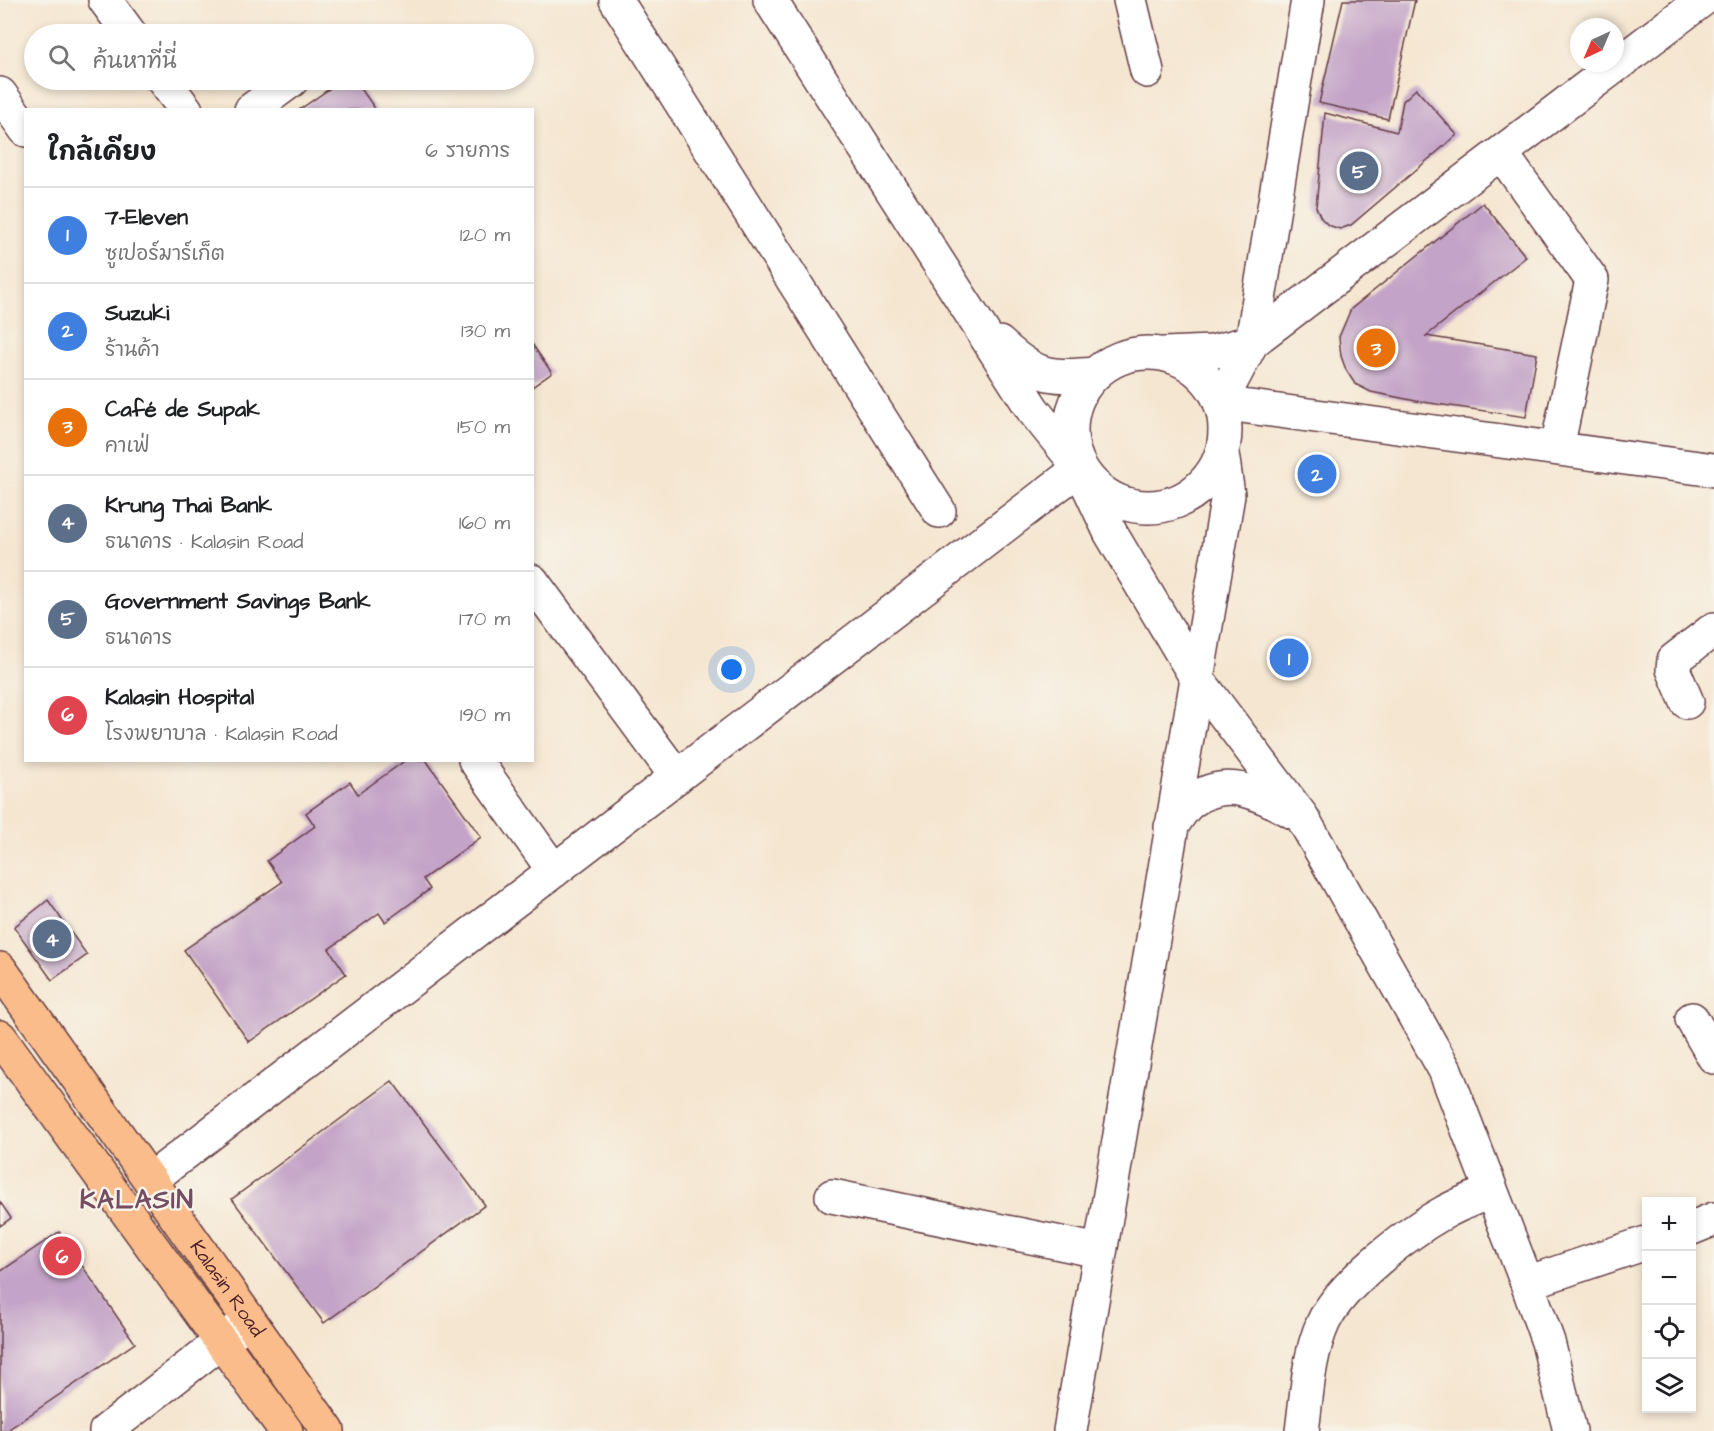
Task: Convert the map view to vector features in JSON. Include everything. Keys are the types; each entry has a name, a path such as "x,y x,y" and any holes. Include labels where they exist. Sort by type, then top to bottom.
{"main road":[{"name":"Kalasin Road","path":"0,969 328,1431"},
{"name":"Kalasin Road","path":"0,1038 286,1431"}],"street":[{"path":"105,0 123,24"},
{"path":"616,0 939,511"},
{"path":"1130,0 1147,71"},
{"path":"1221,403 1252,342 1308,0"},
{"path":"1570,1431 1548,1342 1445,1070 1302,817 1196,677 1110,532 1080,468 1072,444 1071,419 1079,394 1094,374 1115,360 1139,352 1164,354 1212,352 1252,342 1702,0"},
{"path":"781,3 1033,410 1096,488 1119,501 1144,507 1169,505 1192,494 1211,476 1222,453 1226,428 1221,403 1207,380 1188,363 1164,354"},
{"path":"171,90 185,108"},
{"path":"254,108 278,90"},
{"path":"0,94 24,127"},
{"path":"1502,153 1592,280 1557,448"},
{"path":"981,326 1015,357 1041,373 1061,378 1094,374"},
{"path":"1221,403 1714,470"},
{"path":"1070,1431 1228,495 1222,453"},
{"path":"150,1180 1080,468"},
{"path":"534,584 677,777"},
{"path":"1687,702 1673,669 1674,660 1714,628"},
{"path":"476,762 554,871"},
{"path":"1171,827 1191,802 1218,788 1254,791 1302,817"},
{"path":"1692,1019 1714,1057"},
{"path":"1302,1431 1312,1357 1324,1322 1338,1299 1404,1239 1444,1212 1491,1191"},
{"path":"832,1196 1099,1251"},
{"path":"1696,1226 1714,1219"},
{"path":"1527,1283 1642,1245"},
{"path":"106,1431 249,1320"}],"building":[{"path":"1343,0 1415,0 1388,119 1319,103"},
{"path":"1416,89 1457,135 1351,225 1340,229 1328,225 1321,218 1316,207 1325,113 1397,132 1403,101"},
{"path":"328,90 362,90 375,108 302,108"},
{"path":"1483,203 1526,257 1426,336 1537,354 1526,417 1416,401 1371,392 1355,384 1341,356 1339,337 1351,309"},
{"path":"534,347 552,373 534,386"},
{"path":"403,762 427,762 481,837 423,879 430,889 385,922 379,913 329,949 346,974 249,1042 184,950 282,882 267,861 315,826 306,813 350,782 358,794"},
{"path":"48,900 87,955 52,980 14,927"},
{"path":"392,1081 485,1205 324,1323 232,1199"},
{"path":"0,1202 11,1218 0,1226"},
{"path":"59,1232 135,1343 6,1431 0,1431 0,1272"}],"place":[{"name":"Government Savings Bank","path":"1359,171"},
{"name":"Café de Supak","path":"1376,348"},
{"name":"Suzuki","path":"1317,474"},
{"name":"7-Eleven","path":"1289,658"},
{"name":"Krung Thai Bank","path":"52,939"},
{"name":"Kalasin Hospital","path":"62,1256"}],"district":[{"name":"KALASIN","path":"137,1200"}]}
